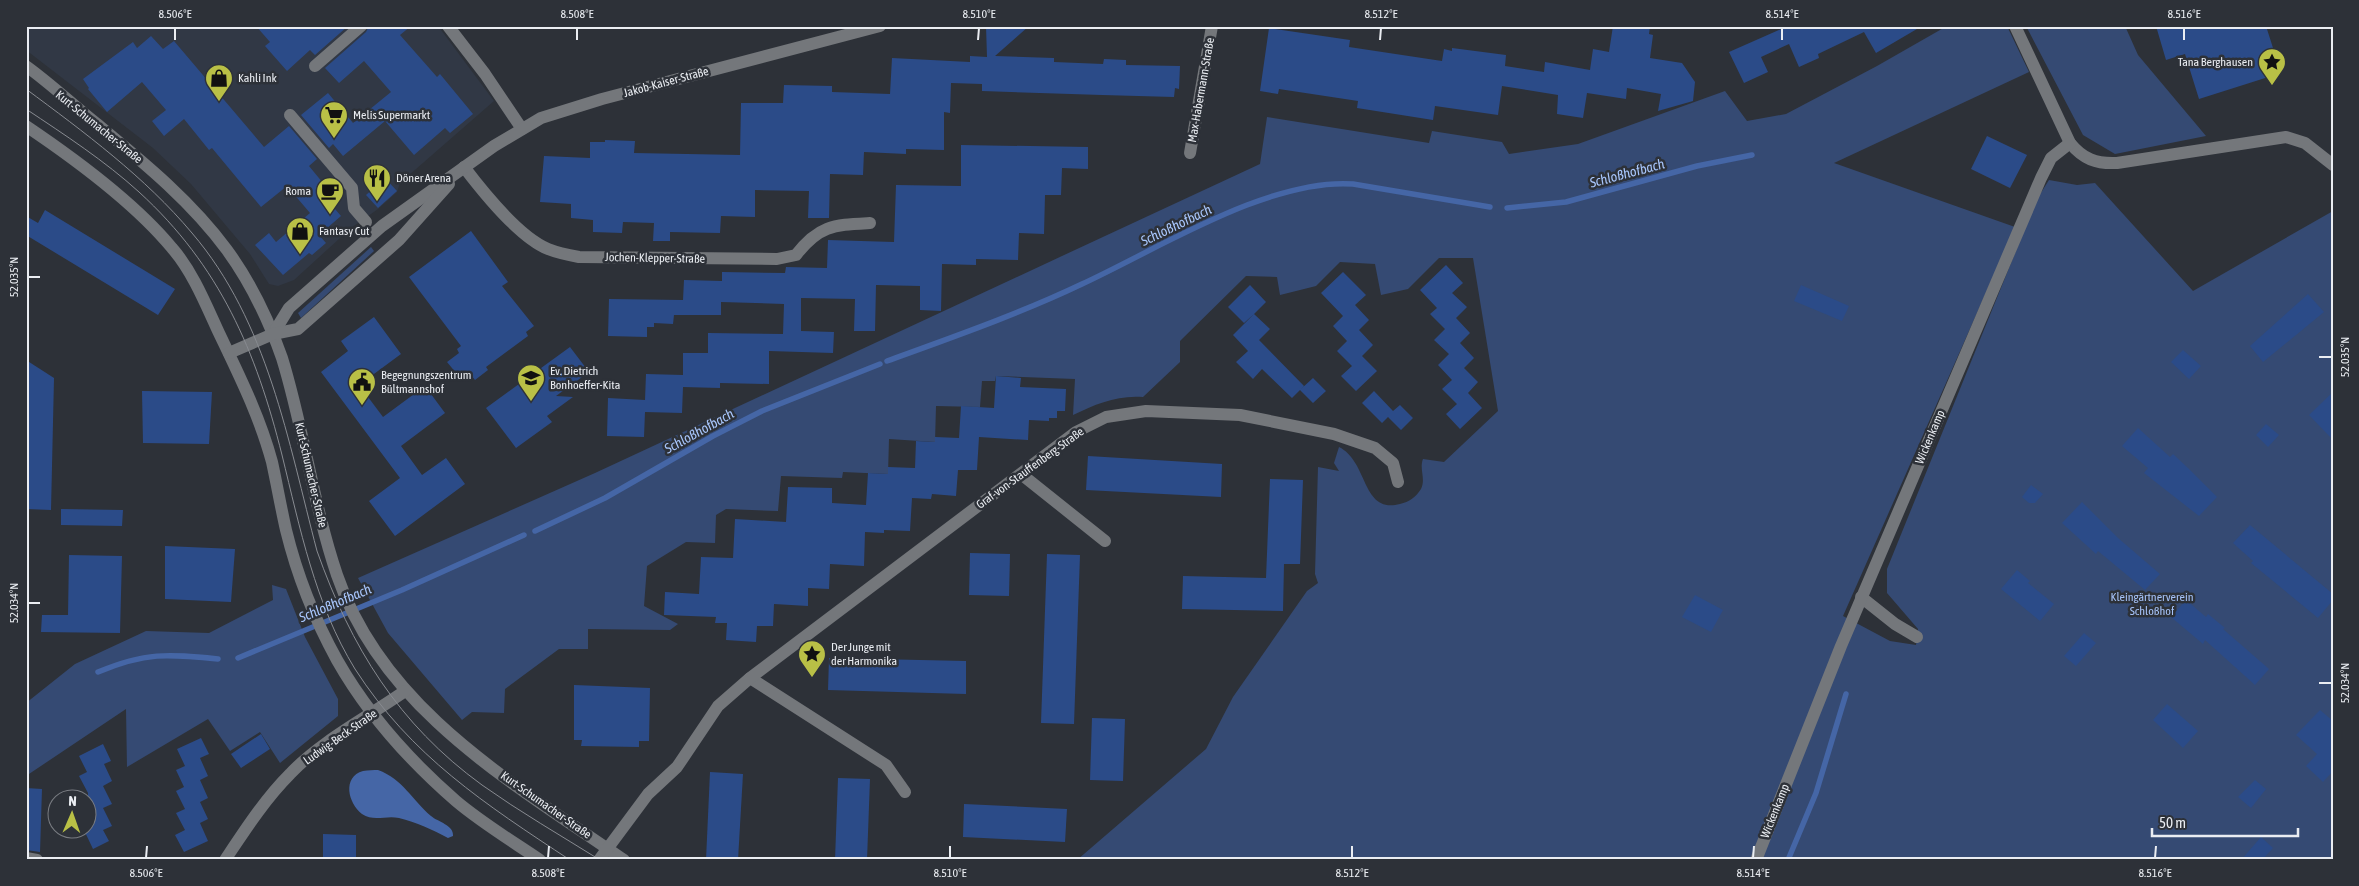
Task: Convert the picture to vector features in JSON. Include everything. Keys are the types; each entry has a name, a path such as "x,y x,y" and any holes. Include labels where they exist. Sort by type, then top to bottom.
{"street":[{"path":"315,66 361,26"},
{"path":"448,26 485,74 522,129"},
{"name":"Jakob-Kaiser-Straße","path":"273,334 290,308 374,232 464,167 522,129 550,115 602,99 842,31 880,26"},
{"name":"Max-Habermann-Straße","path":"1190,153 1212,26"},
{"path":"2015,26 2070,143 2081,156 2103,164 2286,137 2305,143 2333,165"},
{"name":"Kurt-Schumacher-Straße","path":"28,71 168,184 208,228 240,270 273,334 289,381 322,525 337,576 363,631 405,690 430,717 471,753 624,860"},
{"path":"290,115 352,188 354,208 366,222"},
{"path":"26,126 53,144 102,182 150,223 174,250 193,280 229,353 262,430 272,462 287,532 305,589 323,633 361,699 372,714 458,802 540,860"},
{"name":"Wickenkamp","path":"1756,860 1861,597 2041,178 2051,158 2070,143"},
{"name":"Jakob-Kaiser-Straße","path":"229,353 273,334 298,328 398,240 464,167"},
{"name":"Jochen-Klepper-Straße","path":"464,167 490,199 530,239 547,248 579,256 777,259 796,255 807,241 819,231 844,224 870,223"},
{"name":"Graf-von-Stauffenberg-Straße","path":"599,860 648,794 677,768 718,706 750,678 1076,432 1106,417 1146,411 1240,415 1334,434 1375,448 1393,463 1398,482"},
{"path":"1021,474 1105,541"},
{"path":"1861,597 1895,624 1917,637"},
{"path":"750,678 886,765 905,792"},
{"name":"Ludwig-Beck-Straße","path":"225,860 263,805 290,773 318,749 405,690"},
{"path":"26,858 37,860"}],"shaded area":[{"path":"26,26 438,26 494,101 400,183 397,192 378,209 351,228 294,280 278,286 269,284 250,254 191,184 153,148 26,50"},
{"path":"378,770 401,784 424,810 451,829 453,836 448,838 424,826 399,818 371,818 362,814 353,803 349,791 350,784 356,774 363,771"}],"green space":[{"name":"Kleingärtnerverein Schloßhof","path":"1947,26 2007,26 2029,72 1834,163 2015,227 1843,616 1890,641 1916,645 1918,629 1887,593 1887,569 2037,199 2049,180 2077,185 2095,183 2193,291 2333,211 2333,860 1077,860 1206,749 1233,697 1307,591 1318,583 1315,574 1318,467 1339,471 1334,463 1339,447 1349,454 1371,494 1378,501 1387,505 1400,504 1415,497 1421,489 1423,482 1423,459 1444,462 1498,411 1473,258 1439,258 1408,289 1381,295 1375,264 1340,262 1316,286 1280,295 1277,277 1246,276 1180,341 1180,362 1143,397 1124,397 1107,401 1073,415 1075,379 996,376 995,381 982,381 980,407 936,406 935,442 889,439 888,474 843,472 842,478 781,476 778,511 726,509 716,515 715,543 686,542 647,566 644,606 678,624 670,630 588,629 588,649 559,649 505,689 504,713 472,712 462,720 388,633 358,578 595,473 1260,164 1267,117 1429,143 1432,131 1502,142 1509,154 1578,144 1725,91 1747,121 1786,114 1877,66"},
{"path":"2026,26 2125,26 2138,55 2206,136 2115,154 2083,135"},
{"path":"371,247 374,251 301,318 298,313"},
{"path":"272,585 286,589 305,637 338,699 338,716 280,763 260,732 230,751 208,719 127,767 126,709 26,776 26,703 75,664 146,631 209,633 273,600"}],"building":[{"path":"256,26 348,26 315,55 310,50 287,71 265,46 270,42"},
{"path":"369,26 411,26 400,35 437,77 440,74 473,114 450,133 445,128 414,155 385,121 343,156 333,144 329,148 301,115 328,93 353,123 391,92 364,61 339,83 325,68 366,32"},
{"path":"986,26 1029,26 995,56 1054,58 1054,62 1103,64 1104,59 1126,60 1126,65 1180,66 1179,89 1175,88 1174,97 982,91 982,84 951,83 950,113 944,112 944,150 906,149 906,154 864,152 863,175 830,174 829,218 808,218 809,191 755,190 755,217 721,216 720,233 670,232 670,241 653,241 654,223 623,222 622,233 593,232 593,220 571,218 571,204 540,202 544,156 590,158 590,142 605,142 605,140 635,141 634,153 740,155 741,103 783,103 784,85 832,86 832,92 890,94 892,58 970,62 970,56 987,57"},
{"path":"1613,26 1650,26 1649,34 1653,35 1650,58 1682,63 1695,82 1693,101 1658,111 1661,94 1627,88 1626,99 1587,93 1583,118 1557,114 1558,95 1502,86 1498,115 1435,106 1433,120 1357,108 1358,101 1279,89 1278,94 1260,91 1269,28 1350,40 1349,47 1442,61 1444,49 1452,51 1452,48 1506,55 1505,66 1544,72 1545,62 1590,70 1593,49 1609,52"},
{"path":"1788,26 1922,26 1876,53 1864,32 1818,54 1819,58 1799,67 1789,44 1761,57 1768,72 1744,83 1729,52"},
{"path":"2156,26 2266,26 2281,73 2199,99 2185,54 2166,60"},
{"path":"151,36 163,49 174,41 264,147 289,126 317,159 309,166 323,183 317,188 341,216 319,235 326,243 312,255 309,253 283,275 255,245 269,233 276,242 310,213 287,186 261,207 212,148 209,150 184,119 164,136 152,121 166,110 142,82 107,112 88,89 83,79 133,42 137,48"},
{"path":"1987,136 2027,155 2010,188 1971,169"},
{"path":"961,145 1088,147 1088,169 1062,168 1061,195 1045,195 1044,234 1019,233 1018,260 976,259 976,265 942,264 941,311 920,310 920,286 876,285 875,331 854,331 855,299 801,298 801,331 834,332 833,353 769,351 769,384 720,383 720,388 683,387 682,413 645,412 644,437 607,436 608,398 645,400 646,374 683,375 683,353 708,353 708,333 783,334 784,304 721,302 721,315 674,315 673,324 654,323 654,327 647,327 647,337 608,336 609,299 683,300 684,280 722,281 722,272 785,273 786,267 827,268 828,240 894,242 896,185 961,186"},
{"path":"385,178 397,191 378,208 366,195"},
{"path":"45,210 175,289 158,315 26,235 26,216 38,223"},
{"path":"471,231 508,282 502,286 534,326 526,332 528,336 486,367 488,370 475,380 469,373 461,379 447,362 459,353 457,349 461,346 409,277"},
{"path":"1446,265 1463,283 1452,293 1467,307 1456,318 1470,333 1460,343 1474,358 1464,368 1478,382 1468,393 1482,408 1460,429 1446,414 1457,404 1442,389 1452,380 1438,365 1449,354 1434,340 1445,329 1430,314 1437,308 1420,290"},
{"path":"1343,272 1366,295 1355,305 1369,320 1359,330 1373,345 1362,356 1377,371 1356,391 1341,376 1352,366 1337,351 1347,341 1333,326 1343,316 1321,293"},
{"path":"1250,285 1266,302 1244,323 1228,307"},
{"path":"1801,285 1849,306 1842,321 1794,301"},
{"path":"2308,294 2324,312 2263,362 2250,346"},
{"path":"1254,314 1270,329 1259,340 1304,386 1301,389 1313,378 1326,391 1313,403 1300,390 1292,398 1262,369 1253,379 1236,362 1248,351 1233,335"},
{"path":"374,317 401,354 359,385 383,417 425,386 445,413 401,446 422,475 446,458 465,484 395,536 369,501 400,478 321,372 348,351 341,341"},
{"name":"Ev. Dietrich Bonhoeffer-Kita","path":"570,347 589,372 556,396 573,397 547,416 552,422 516,448 486,408"},
{"path":"2183,350 2201,366 2189,379 2171,362"},
{"path":"26,360 54,378 51,510 26,509"},
{"path":"996,376 1021,378 1020,387 1066,389 1065,411 1057,411 1057,418 1049,418 1049,421 1029,420 1028,440 979,437 977,470 958,470 956,496 932,494 931,499 912,498 910,531 884,530 884,533 865,532 864,566 830,564 829,589 808,588 808,606 774,604 773,626 757,626 756,642 726,640 727,623 715,623 716,617 664,615 665,592 699,594 701,557 733,558 735,519 786,522 788,487 832,488 832,503 866,505 868,473 888,474 888,467 915,468 916,441 935,442 935,437 959,438 961,406 994,408"},
{"path":"142,391 212,392 209,444 143,443"},
{"path":"1374,391 1393,411 1400,405 1413,418 1401,430 1388,417 1382,423 1362,403"},
{"path":"2333,392 2333,440 2309,415"},
{"path":"2266,424 2279,435 2268,447 2256,435"},
{"path":"2138,428 2170,457 2173,454 2217,497 2199,516 2144,473 2148,468 2122,446"},
{"path":"1088,456 1222,464 1221,497 1086,490"},
{"path":"1270,479 1303,480 1300,564 1284,564 1283,611 1182,609 1183,576 1266,578"},
{"path":"2031,485 2043,494 2035,503 2029,503 2022,497"},
{"path":"2082,502 2118,538 2160,574 2145,590 2098,551 2096,554 2062,523"},
{"path":"61,509 123,510 122,526 61,525"},
{"path":"2250,525 2333,594 2333,600 2318,618 2251,563 2253,561 2233,543"},
{"path":"165,546 235,549 231,602 165,599"},
{"path":"970,553 1010,554 1009,596 969,595"},
{"path":"1047,554 1080,555 1074,724 1041,723"},
{"path":"69,555 122,556 120,633 41,632 42,615 68,615"},
{"path":"2017,570 2030,581 2028,583 2054,604 2040,621 2001,589"},
{"path":"1695,595 1723,610 1711,632 1682,617"},
{"path":"2186,600 2206,617 2208,614 2225,628 2223,629 2269,669 2255,685 2205,640 2203,644 2171,617"},
{"path":"2084,633 2096,643 2076,666 2064,656"},
{"path":"829,658 966,661 966,694 828,690"},
{"path":"574,685 650,688 649,741 639,741 639,747 581,746 582,740 574,740"},
{"path":"2167,704 2198,731 2183,748 2153,720"},
{"path":"2320,710 2333,721 2333,771 2323,782 2306,766 2317,754 2296,735"},
{"path":"1092,718 1125,719 1123,781 1090,780"},
{"path":"261,734 270,749 241,768 231,754"},
{"path":"201,738 209,754 200,758 208,776 200,780 208,798 200,802 208,819 200,823 208,841 184,852 175,835 185,830 176,813 185,809 176,791 184,787 176,770 185,766 177,749"},
{"path":"103,744 111,761 104,764 112,781 103,786 112,804 103,808 112,826 103,830 109,841 93,849 88,838 98,838 98,788 85,788 79,776 87,772 79,756"},
{"path":"710,772 743,774 738,860 706,860"},
{"path":"838,778 870,779 867,860 835,860"},
{"path":"2255,780 2266,789 2251,808 2238,797"},
{"path":"26,788 42,789 40,852 26,850"},
{"path":"964,804 1067,809 1065,842 963,837"},
{"path":"323,834 356,835 356,860 323,860"},
{"path":"2261,837 2273,848 2262,860 2241,860"}],"waterway":[{"name":"Schloßhofbach","path":"1507,208 1566,202 1697,166 1752,155"},
{"name":"Schloßhofbach","path":"887,361 986,325 1034,305 1082,284 1214,219 1286,192 1320,185 1353,184 1490,207"},
{"name":"Schloßhofbach","path":"535,531 605,498 713,436 762,411 880,364"},
{"name":"Schloßhofbach","path":"238,658 402,590 524,535"},
{"name":"Schloßhofbach","path":"98,672 115,665 157,656 218,659"},
{"path":"1788,860 1816,793 1846,694"}],"tram line":[{"path":"26,89 92,139 134,174 174,212 218,268 240,305 272,384 285,426 317,551 330,586 362,651 381,681 402,709 452,761 482,785 525,814 600,860"},
{"path":"26,109 99,159 139,192 167,220 192,250 213,280 247,346 260,380 272,417 302,538 329,618 355,669 377,700 400,728 452,776 508,819 570,860"}],"place":[{"name":"Tana Berghausen","path":"2272,86"},
{"name":"Kahli Ink","path":"219,102"},
{"name":"Melis Supermarkt","path":"334,139"},
{"name":"Döner Arena","path":"377,202"},
{"name":"Roma","path":"330,215"},
{"name":"Fantasy Cut","path":"300,255"},
{"name":"Ev. Dietrich Bonhoeffer-Kita","path":"531,402"},
{"name":"Begegnungszentrum Bültmannshof","path":"362,406"},
{"name":"Der Junge mit der Harmonika","path":"812,678"}]}
